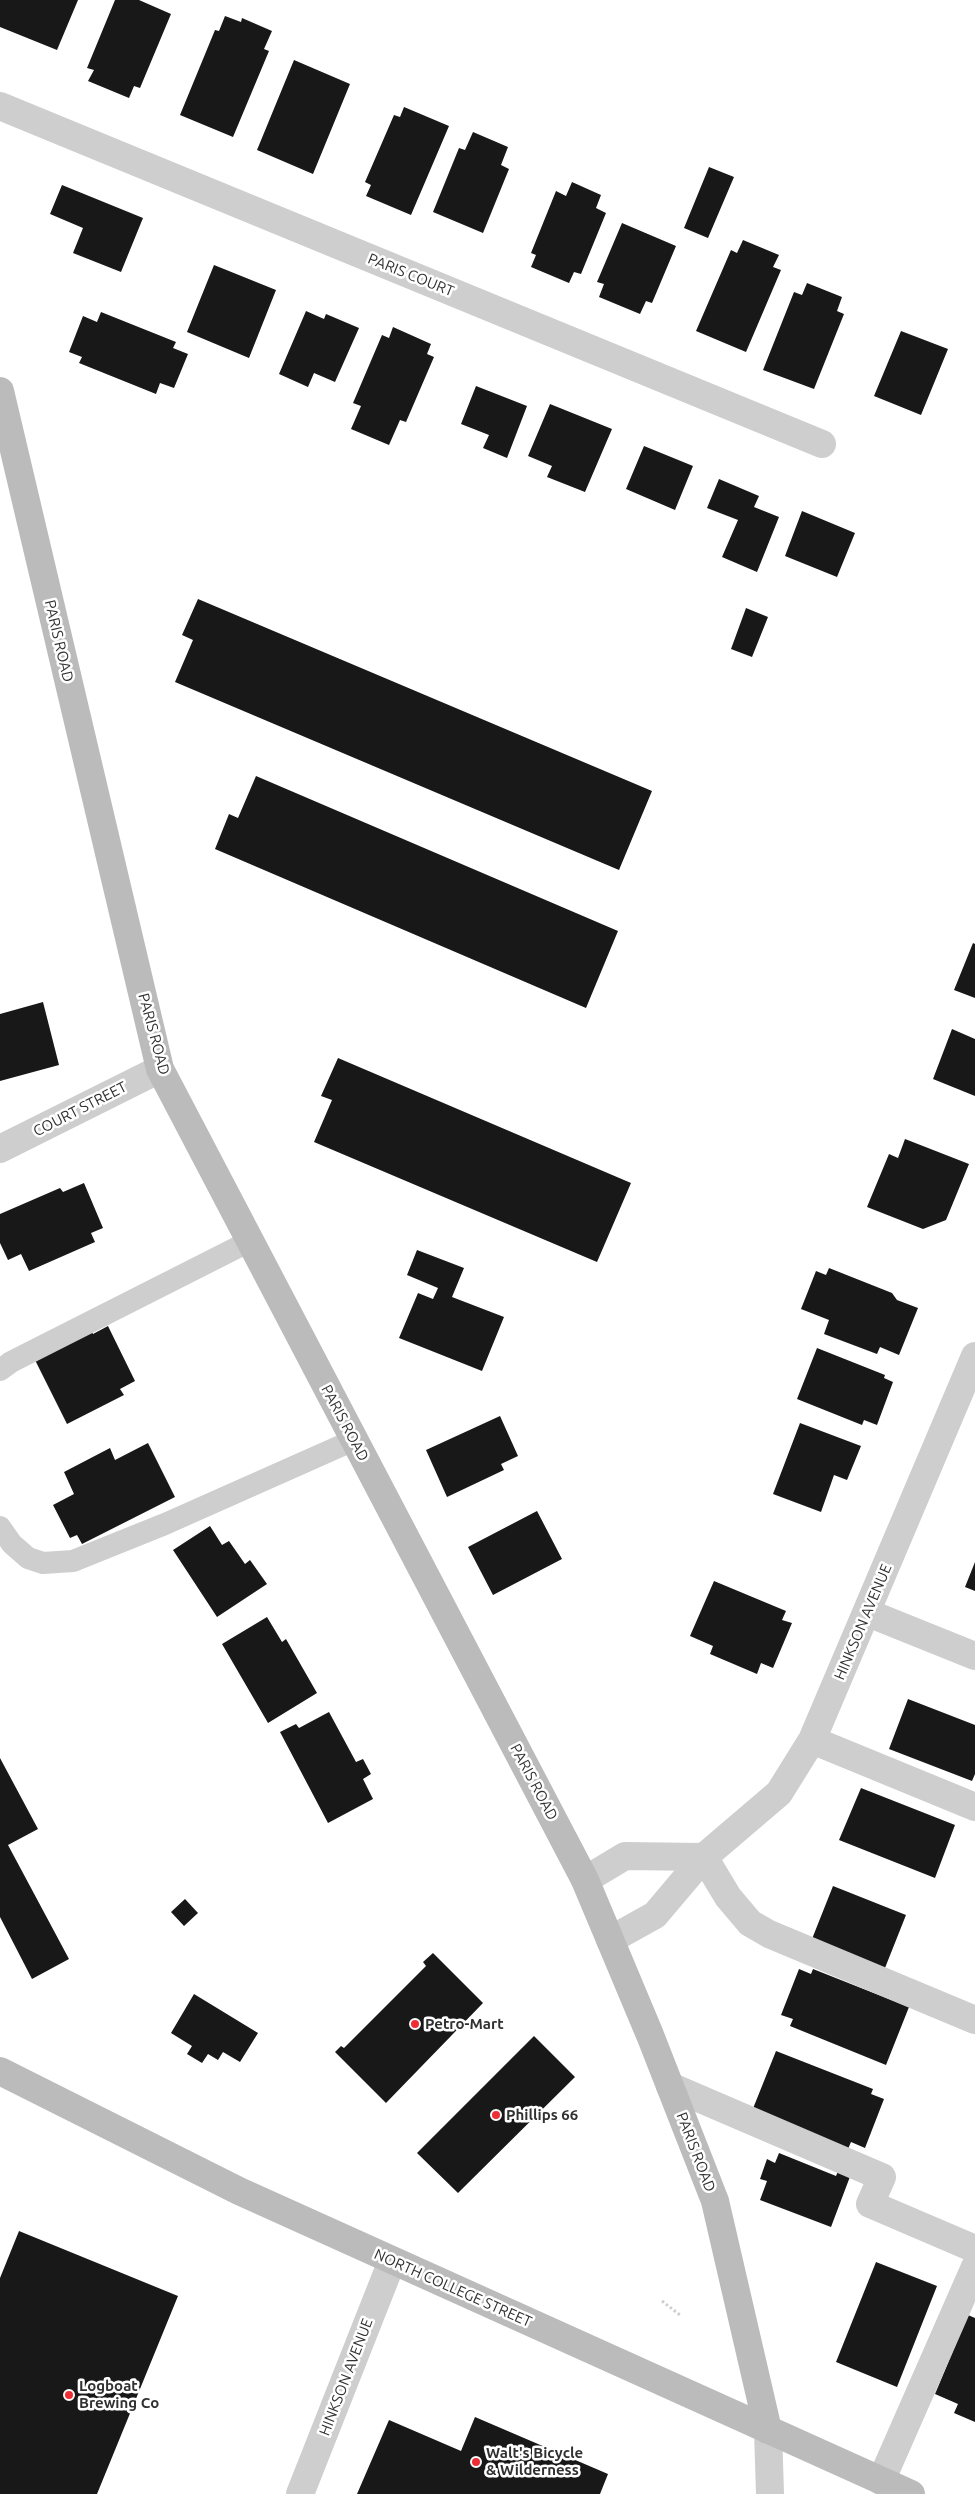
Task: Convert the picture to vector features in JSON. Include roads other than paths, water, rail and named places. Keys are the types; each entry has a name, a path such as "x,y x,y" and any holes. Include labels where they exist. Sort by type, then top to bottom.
{"main road":[{"name":"PARIS ROAD","path":"0,391 160,1069 585,1880 715,2201 768,2430"},
{"name":"NORTH COLLEGE STREET","path":"0,2071 239,2191 910,2494"}],"street":[{"name":"PARIS COURT","path":"0,106 822,444"},
{"name":"COURT STREET","path":"0,1149 160,1069"},
{"name":"HINKSON AVENUE","path":"610,1940 655,1915 704,1857 779,1793 812,1740 868,1613 975,1356"},
{"path":"868,1613 975,1656"},
{"path":"812,1740 975,1807"},
{"path":"585,1880 625,1856 704,1857 728,1898 750,1923 773,1937 975,2020"},
{"path":"670,2086 882,2177 870,2204 975,2249"},
{"name":"HINKSON AVENUE","path":"300,2494 392,2261"},
{"path":"881,2481 975,2267"},
{"path":"768,2430 770,2494"}],"lane":[{"path":"0,1370 11,1362 250,1241"},
{"path":"0,1528 12,1544 28,1558 44,1563 73,1562 165,1524 354,1440"}],"place":[{"name":"Petro-Mart","path":"415,2024"},
{"name":"Phillips 66","path":"496,2115"},
{"name":"Logboat Brewing Co","path":"69,2395"},
{"name":"Walt's Bicycle & Wilderness","path":"476,2462"}]}
